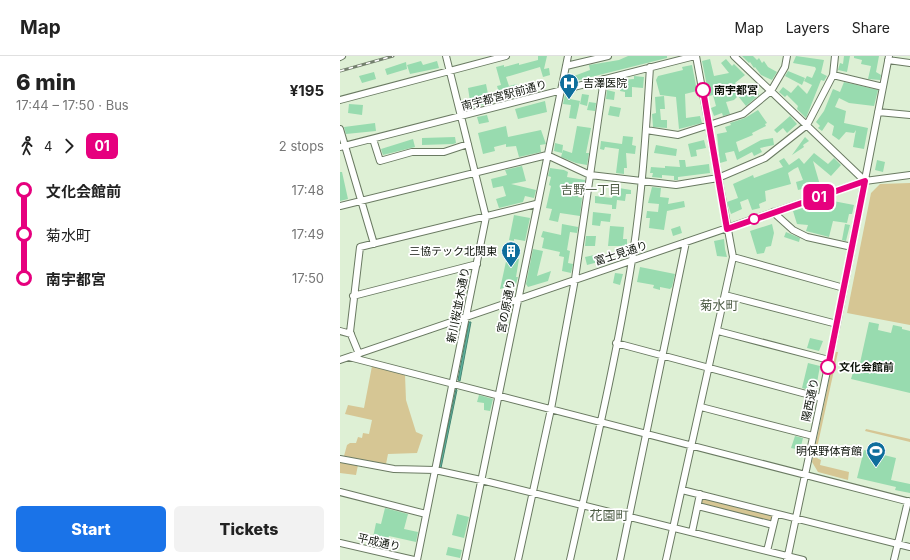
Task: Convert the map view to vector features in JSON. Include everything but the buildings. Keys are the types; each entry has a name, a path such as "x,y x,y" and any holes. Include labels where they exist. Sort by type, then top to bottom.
{"street":[{"name":"新川桜並木通り","path":"417,560 486,217 446,56"},
{"path":"340,100 506,56"},
{"name":"宮の原通り","path":"465,560 546,155 568,56"},
{"path":"566,66 608,56"},
{"path":"666,560 693,445 733,257 696,56"},
{"name":"南宇都宮駅前通り","path":"342,146 462,117 696,56"},
{"path":"734,56 865,181"},
{"path":"646,130 678,135 710,126 743,114 771,91 786,67 787,56"},
{"path":"340,206 546,155 590,175 676,185 718,178 765,158 807,126 833,75 835,56"},
{"path":"888,58 910,63"},
{"name":"陽西通り","path":"787,558 837,324 888,58"},
{"path":"570,560 601,422 632,260 646,130 650,67"},
{"path":"833,75 882,87"},
{"path":"518,560 551,409 575,279 604,80"},
{"path":"878,112 910,115"},
{"path":"340,128 342,146 361,200 374,244"},
{"path":"373,139 380,160 412,152 444,152 468,144"},
{"name":"富士見通り","path":"340,360 517,298 727,229 865,181 910,175"},
{"path":"359,354 351,334 353,296 360,247 536,204"},
{"path":"773,212 792,230 807,237 852,247"},
{"path":"620,560 686,242"},
{"path":"733,257 844,288"},
{"path":"353,296 477,264"},
{"path":"725,295 837,324"},
{"path":"340,331 351,334"},
{"path":"718,331 829,360"},
{"path":"616,343 821,398"},
{"path":"350,357 909,501 894,560"},
{"path":"701,407 813,436"},
{"path":"340,459 394,469 435,470 481,480 532,494 674,527 767,551 787,558 804,560"},
{"path":"682,490 910,547"},
{"path":"340,492 426,514"},
{"path":"692,532 700,494"},
{"path":"698,506 774,525"},
{"path":"767,551 776,514"},
{"name":"平成通り","path":"340,543 414,560"}],"shaded area":[{"path":"910,183 910,325 847,313 871,193 880,184"},
{"path":"835,352 838,352 815,457 821,460 820,465 849,472 848,480 818,472 812,462"},
{"path":"372,366 405,375 406,400 416,432 423,435 417,453 388,454 386,464 344,456 347,445 350,443 356,443 358,437 362,438 363,433 369,434 372,420 345,414 348,405 364,408"},
{"path":"866,429 910,439 910,442 865,431"},
{"path":"340,462 358,465 356,475 340,473"},
{"path":"702,497 774,516 772,523 700,505"}],"water":[{"path":"469,322 471,322 460,381 458,380"},
{"path":"456,389 441,468 439,468"}],"railway":[{"path":"340,71 393,56"}],"bus line":[{"name":"01","path":"703,90 727,229 865,181 828,367"}],"place":[{"name":"南宇都宮","path":"703,90"},
{"name":"吉澤医院","path":"569,100"},
{"name":"三協テック北関東","path":"511,268"},
{"name":"文化会館前","path":"828,367"},
{"name":"明保野体育館","path":"876,468"}],"district":[{"name":"吉野一丁目","path":"591,189"},
{"name":"菊水町","path":"719,305"},
{"name":"花園町","path":"609,515"}]}
